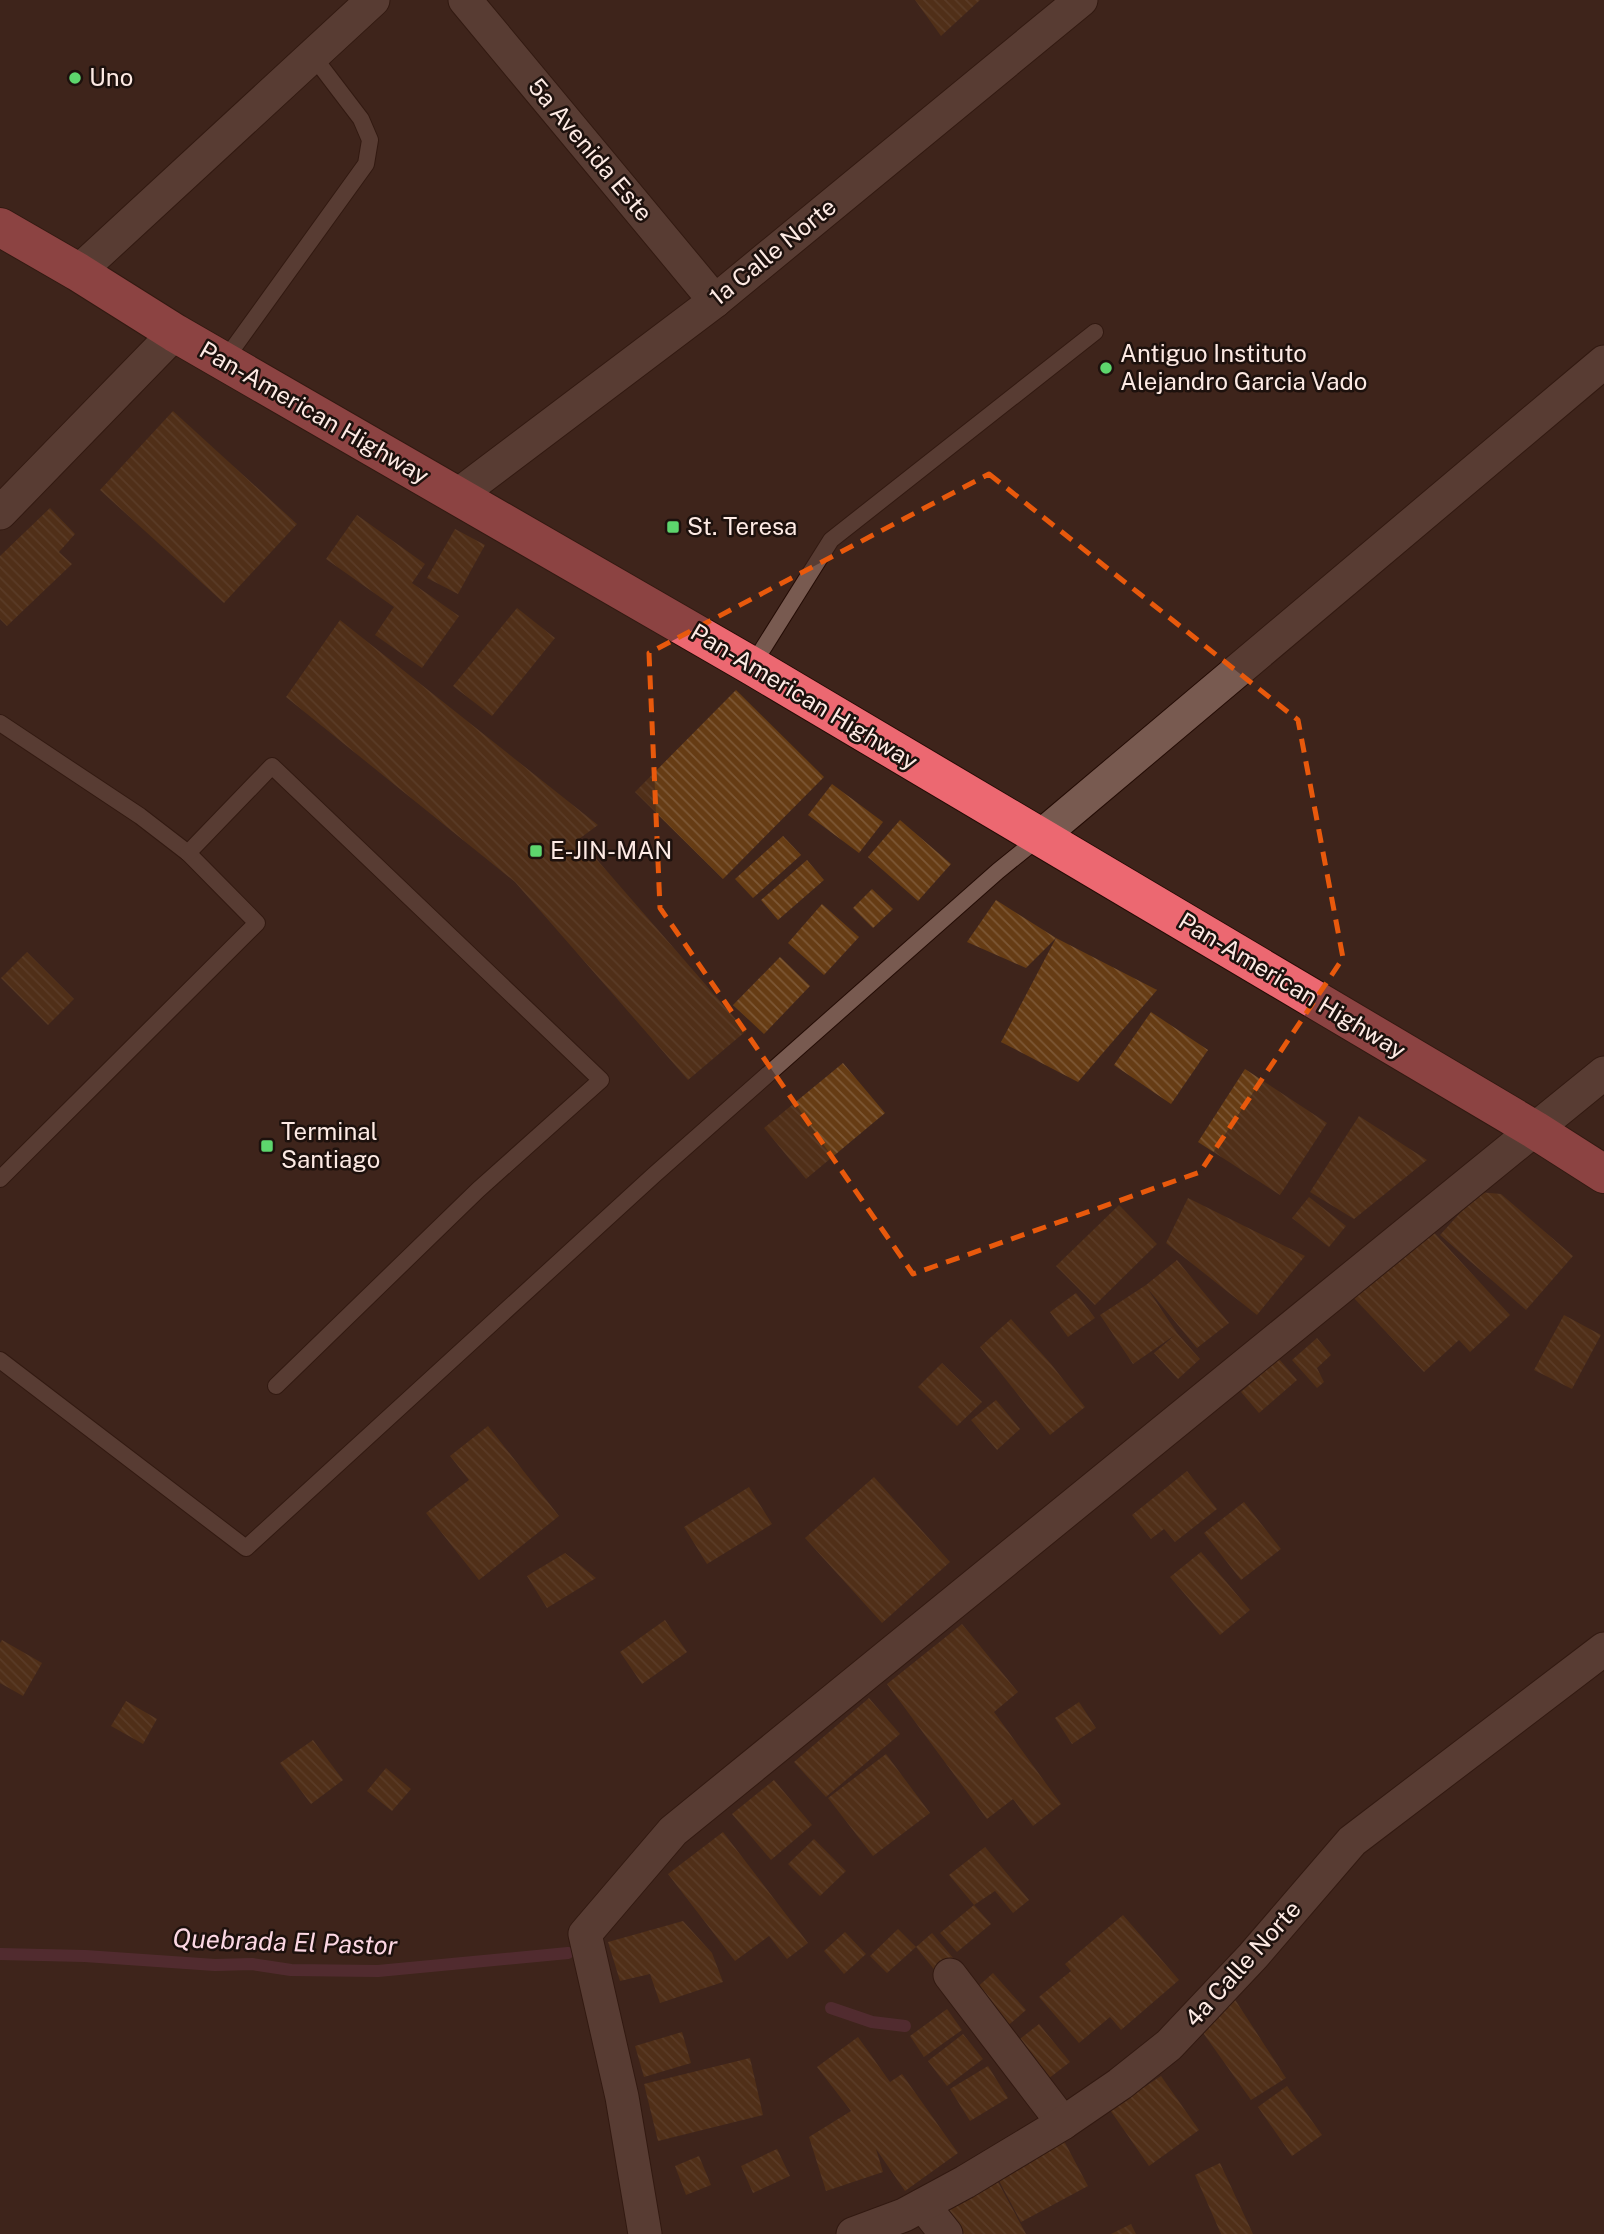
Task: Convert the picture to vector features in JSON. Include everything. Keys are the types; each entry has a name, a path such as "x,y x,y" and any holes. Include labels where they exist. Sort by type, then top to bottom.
{"highway":[{"name":"Pan-American Highway","path":"0,228 78,272 175,333 752,666 1535,1130 1604,1174"}],"street":[{"path":"78,272 373,0"},
{"name":"5a Avenida Este","path":"465,0 715,301"},
{"name":"1a Calle Norte","path":"458,495 715,301 1076,2"},
{"path":"0,513 175,333"},
{"path":"1040,837 1604,362"},
{"path":"645,2234 622,2097 585,1934 673,1831 1604,1073"},
{"name":"4a Calle Norte","path":"853,2234 923,2205 1063,2123 1120,2084 1169,2045 1253,1956 1352,1841 1604,1649"},
{"path":"950,1975 1063,2123"},
{"path":"923,2205 946,2234"}],"lane":[{"path":"224,361 366,164 370,140 361,120 313,55"},
{"path":"752,666 831,540 1095,332"},
{"path":"0,723 140,816 188,853 257,923 0,1179"},
{"path":"188,853 272,766 601,1080 478,1190 276,1386"},
{"path":"0,1360 246,1548 665,1166 998,871 1040,837"}],"highlighted area":[{"path":"989,474 1298,720 1343,958 1200,1172 913,1274 660,908 649,653"}],"building":[{"path":"915,0 980,0 941,36"},
{"path":"173,411 297,524 224,603 100,490"},
{"path":"50,508 75,534 59,552 72,564 7,626 0,619 0,556"},
{"path":"357,515 425,564 412,583 459,616 422,668 375,635 394,607 326,559"},
{"path":"455,529 485,545 458,594 427,578"},
{"path":"517,608 555,638 492,716 453,686"},
{"path":"340,620 598,825 579,839 746,1031 688,1080 515,882 286,697"},
{"path":"736,690 824,777 723,879 635,792"},
{"path":"832,784 883,822 859,853 808,815"},
{"path":"900,820 951,864 918,901 868,857"},
{"path":"783,836 801,855 753,898 735,879"},
{"path":"807,860 824,880 778,920 761,900"},
{"path":"872,889 893,909 873,928 853,908"},
{"path":"996,900 1056,938 1026,968 967,942"},
{"path":"822,904 859,937 824,975 788,943"},
{"path":"1056,938 1157,990 1078,1082 1001,1042"},
{"path":"27,952 74,999 48,1025 1,978"},
{"path":"780,957 810,986 764,1034 733,1005"},
{"path":"1151,1012 1208,1050 1171,1104 1114,1065"},
{"path":"843,1063 885,1113 806,1179 764,1128"},
{"path":"1245,1069 1327,1123 1280,1195 1198,1142"},
{"path":"1359,1116 1427,1160 1354,1219 1310,1192"},
{"path":"1479,1192 1501,1194 1573,1256 1526,1310 1440,1235"},
{"path":"1309,1197 1346,1226 1329,1247 1292,1218"},
{"path":"1188,1198 1305,1256 1257,1315 1166,1243"},
{"path":"1119,1205 1157,1244 1095,1305 1056,1266"},
{"path":"1427,1225 1510,1315 1470,1352 1459,1340 1424,1372 1351,1295"},
{"path":"1177,1260 1229,1323 1197,1348 1147,1288 1177,1333 1200,1359 1178,1379 1154,1353 1175,1335 1133,1364 1100,1315 1146,1285"},
{"path":"1076,1293 1095,1318 1068,1337 1050,1312"},
{"path":"1564,1315 1601,1335 1572,1389 1534,1370"},
{"path":"1011,1319 1085,1407 1050,1435 980,1347"},
{"path":"1317,1338 1331,1355 1317,1368 1324,1382 1317,1388 1292,1360"},
{"path":"1279,1359 1297,1380 1259,1413 1241,1392"},
{"path":"942,1363 982,1402 957,1426 918,1387"},
{"path":"996,1400 1020,1429 997,1450 971,1420"},
{"path":"488,1426 559,1516 479,1580 426,1513 469,1480 450,1456"},
{"path":"1187,1471 1217,1509 1175,1542 1164,1529 1151,1539 1132,1515"},
{"path":"874,1477 950,1562 882,1623 805,1538"},
{"path":"749,1487 772,1524 707,1564 684,1527"},
{"path":"1244,1502 1281,1549 1241,1580 1204,1533"},
{"path":"1201,1552 1250,1610 1220,1635 1170,1577"},
{"path":"565,1553 596,1578 547,1608 527,1576"},
{"path":"665,1620 687,1652 642,1684 620,1652"},
{"path":"962,1624 1018,1692 994,1712 1061,1804 1033,1826 1013,1799 987,1819 887,1684"},
{"path":"2,1640 42,1663 23,1696 0,1683"},
{"path":"869,1698 900,1734 826,1797 794,1762"},
{"path":"126,1701 157,1719 143,1744 111,1726"},
{"path":"1079,1702 1096,1728 1072,1744 1055,1718"},
{"path":"313,1740 343,1780 311,1804 280,1763"},
{"path":"886,1754 930,1813 873,1856 828,1798"},
{"path":"386,1768 411,1789 392,1811 367,1791"},
{"path":"774,1780 812,1825 771,1860 732,1814"},
{"path":"723,1832 808,1943 787,1959 769,1936 735,1961 668,1874"},
{"path":"814,1839 846,1871 820,1896 788,1864"},
{"path":"985,1847 1029,1900 1013,1913 995,1891 974,1905 949,1875"},
{"path":"974,1905 991,1924 957,1952 940,1933"},
{"path":"1123,1915 1179,1980 1121,2030 1110,2017 1079,2043 1039,1997 1071,1971 1065,1964"},
{"path":"683,1921 712,1953 723,1982 660,2003 650,1974 620,1981 608,1942"},
{"path":"898,1929 916,1947 887,1973 870,1956"},
{"path":"845,1932 866,1954 844,1974 824,1951"},
{"path":"932,1933 954,1959 937,1973 916,1947"},
{"path":"993,1973 1026,2010 1004,2029 973,1991"},
{"path":"1232,1995 1286,2078 1251,2100 1201,2030"},
{"path":"947,2009 962,2030 924,2057 910,2036"},
{"path":"1039,2024 1070,2062 1048,2079 1016,2042"},
{"path":"682,2032 691,2063 644,2077 635,2046"},
{"path":"963,2034 983,2059 947,2086 928,2061"},
{"path":"858,2037 890,2082 902,2074 958,2153 905,2191 876,2149 883,2172 826,2191 809,2137 851,2111 817,2067"},
{"path":"750,2058 763,2115 658,2141 644,2084"},
{"path":"988,2066 1008,2098 970,2121 950,2089"},
{"path":"1161,2076 1199,2130 1149,2166 1110,2110"},
{"path":"1287,2086 1322,2135 1292,2156 1258,2107"},
{"path":"1064,2141 1088,2186 1021,2222 997,2177"},
{"path":"777,2149 790,2176 753,2193 741,2166"},
{"path":"699,2156 711,2185 686,2195 675,2166"},
{"path":"1220,2163 1253,2234 1221,2234 1195,2175"},
{"path":"997,2180 1026,2234 960,2234 946,2208"},
{"path":"1131,2224 1136,2234 1111,2234"}],"waterway":[{"name":"Quebrada El Pastor","path":"0,1954 85,1956 215,1965 252,1964 291,1970 378,1971 568,1953"},
{"name":"Quebrada El Pastor","path":"831,2008 872,2022 905,2026"}],"place":[{"name":"Uno","path":"75,78"},
{"name":"Antiguo Instituto Alejandro Garcia Vado","path":"1106,368"},
{"name":"St. Teresa","path":"673,527"},
{"name":"E-JIN-MAN","path":"536,851"},
{"name":"Terminal Santiago","path":"267,1146"}]}
